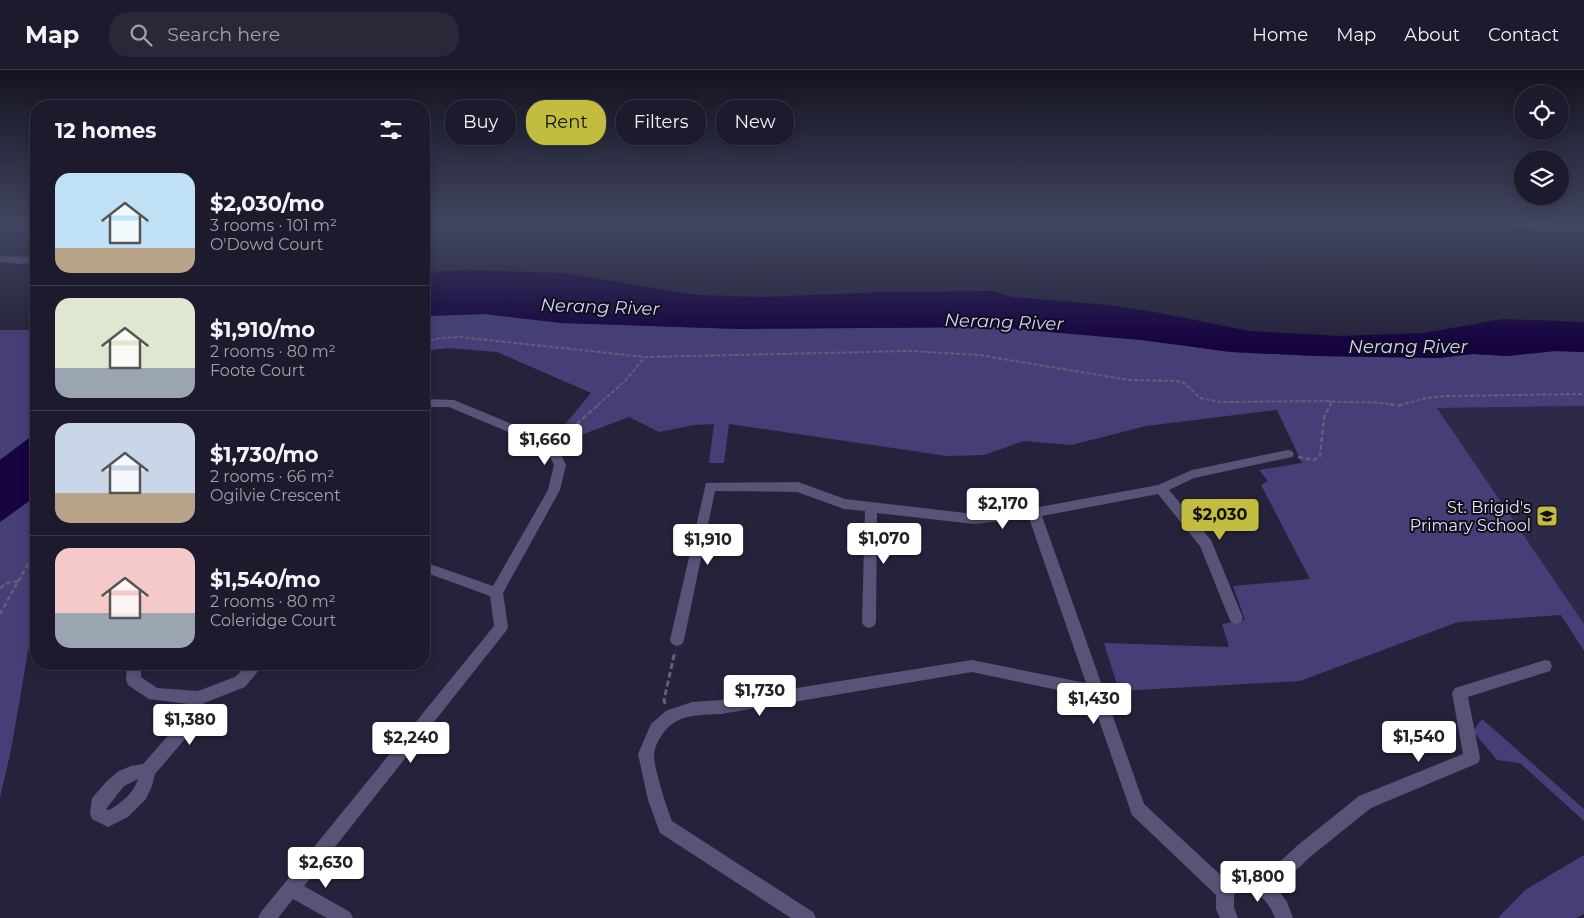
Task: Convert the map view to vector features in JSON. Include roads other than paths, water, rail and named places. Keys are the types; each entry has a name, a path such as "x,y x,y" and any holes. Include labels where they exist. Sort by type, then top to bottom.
{"street":[{"path":"267,918 501,627 496,592 554,490 560,465 550,445 450,403 430,403"},
{"path":"677,640 710,486 798,487 844,504 974,518 1034,513 1161,489 1192,474 1288,454"},
{"path":"1161,489 1206,544 1236,618"},
{"path":"869,622 871,507"},
{"path":"1034,513 1138,809 1225,891"},
{"path":"430,569 496,592"},
{"path":"807,918 666,827 656,800 646,754 656,729 671,716 692,709 721,707 972,666 1098,692"},
{"path":"1265,887 1304,850 1364,802 1472,758 1460,693 1545,666"},
{"path":"134,670 133,680 154,694 198,698 240,682 251,670"},
{"path":"147,771 186,727 198,698"},
{"path":"1229,918 1225,909 1225,891 1230,886 1242,881 1252,882 1265,887 1281,905 1284,918"},
{"path":"291,888 344,918"}],"water":[{"name":"Nerang River","path":"466,270 566,273 695,295 761,297 887,292 994,291 1012,297 1109,305 1160,313 1249,331 1340,336 1424,333 1502,319 1584,322 1584,352 1555,351 1508,356 1473,354 1438,358 1317,356 1231,352 1142,340 993,327 740,329 562,323 485,314 430,316 430,272"},
{"path":"30,438 30,500 0,522 0,460"}],"place":[{"name":"St. Brigid's Primary School","path":"1547,516"}]}
